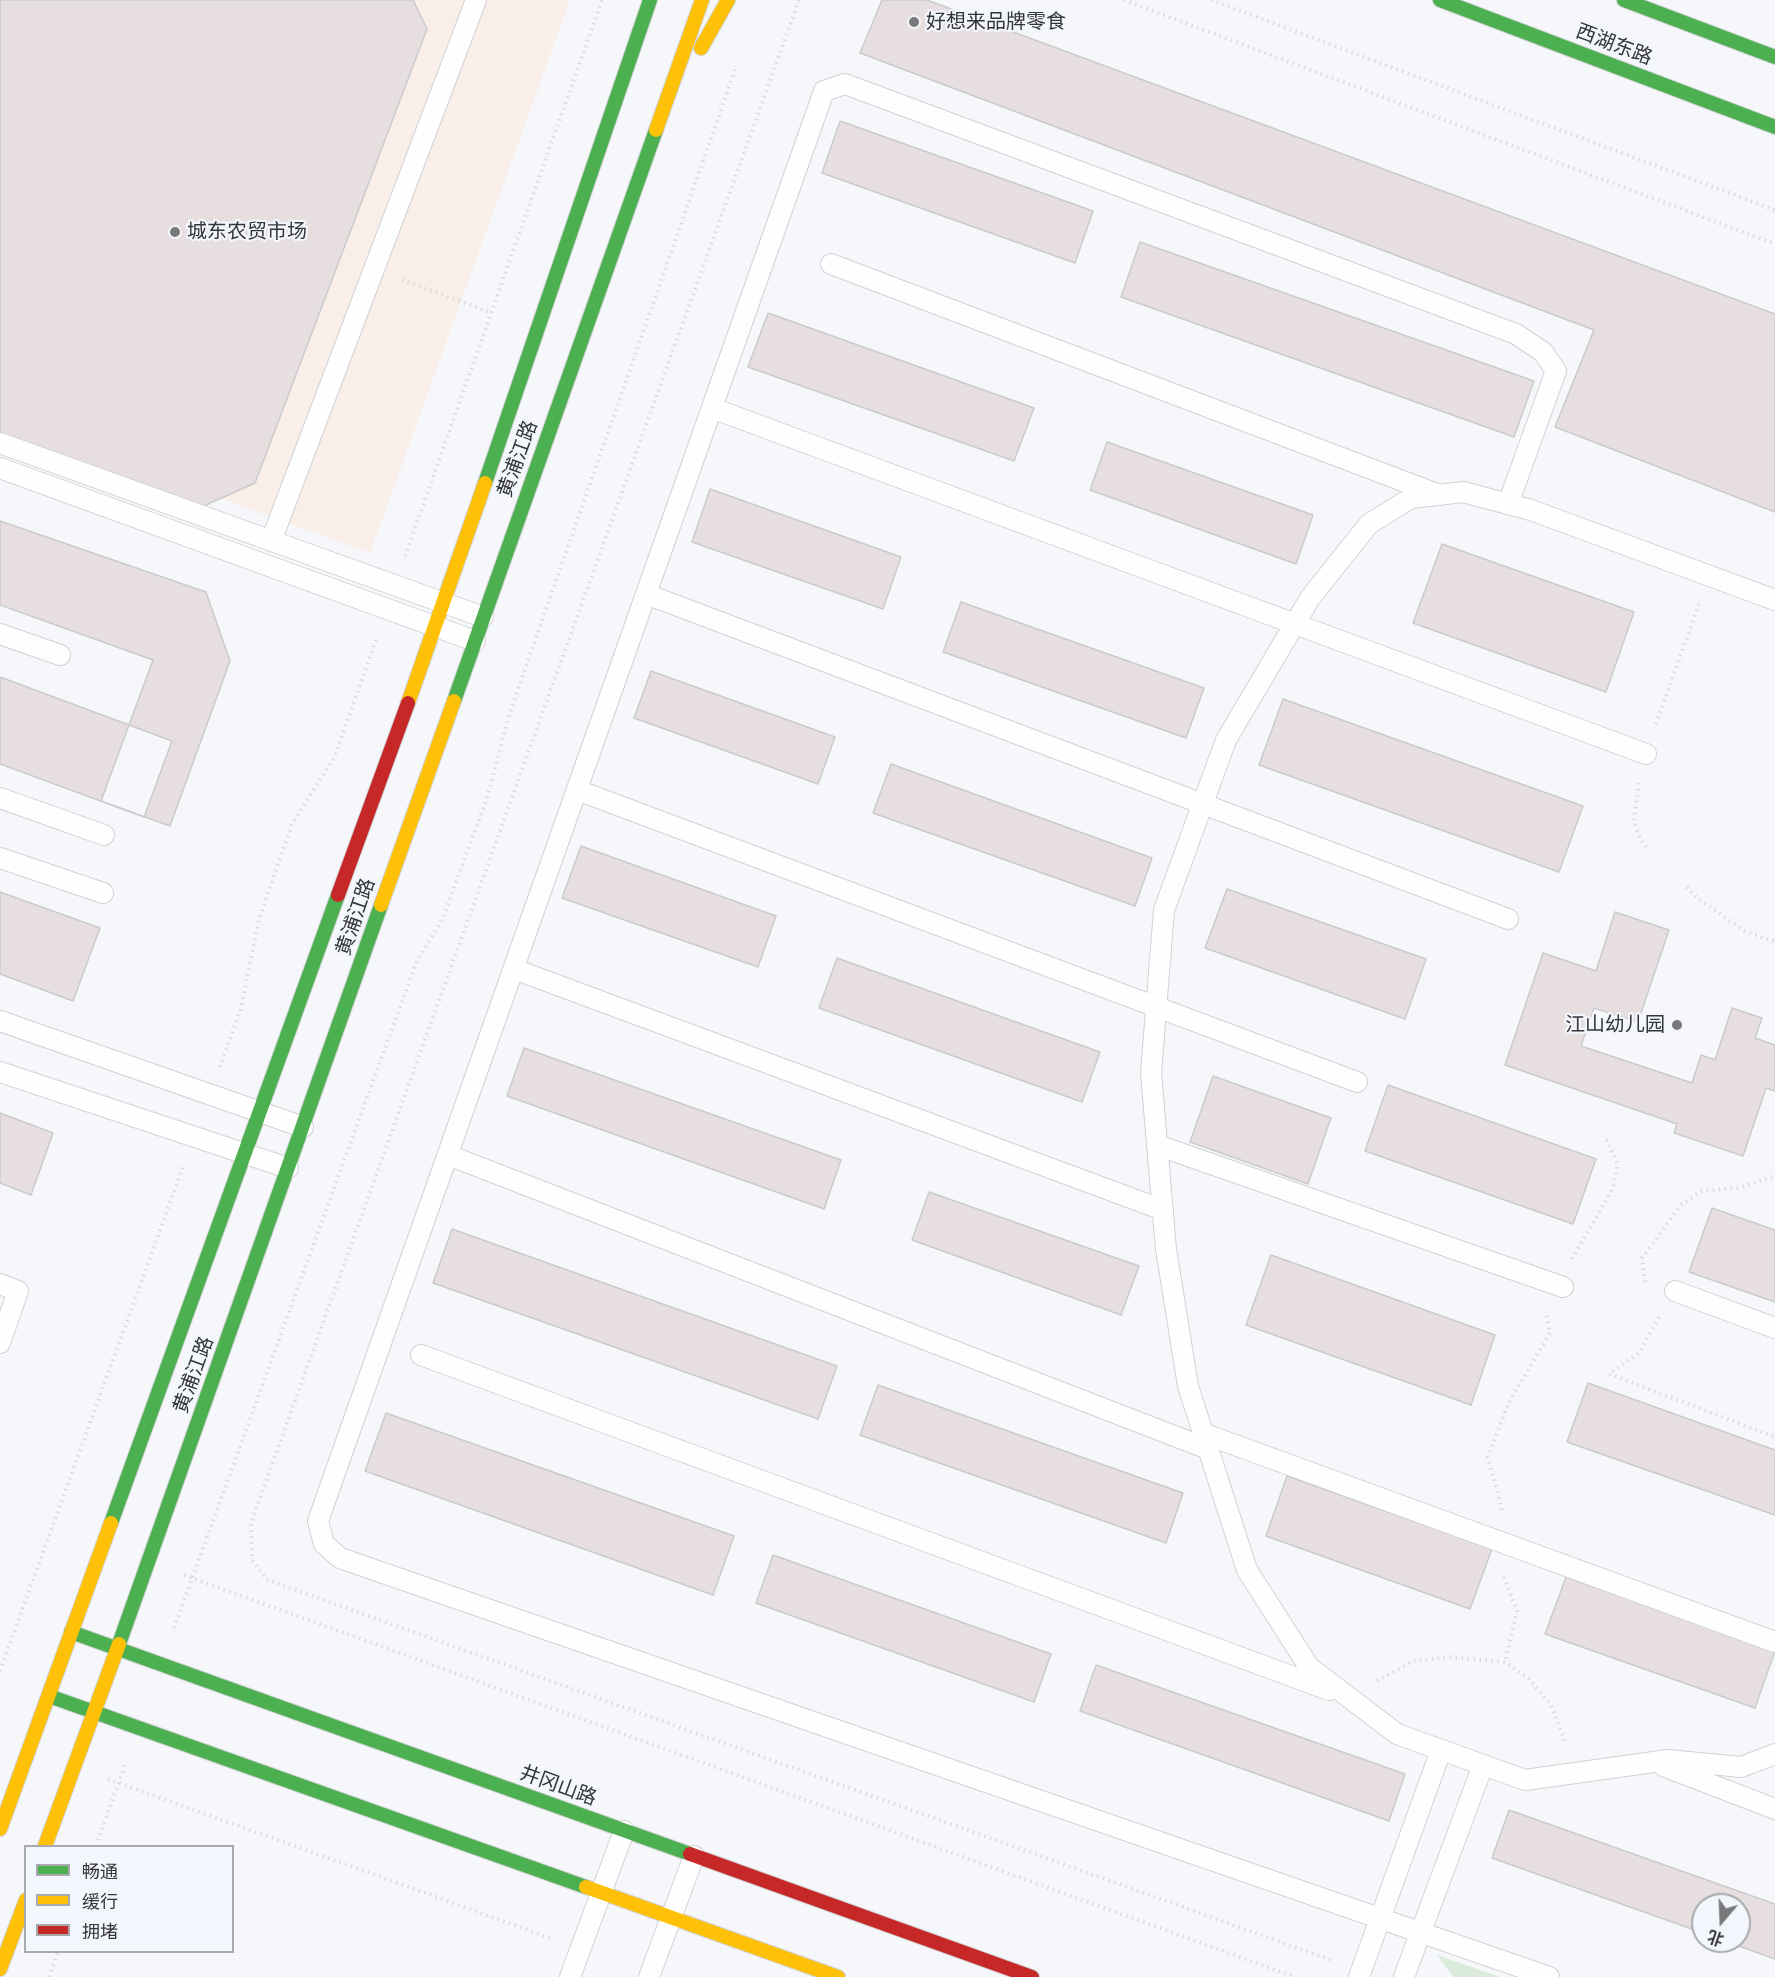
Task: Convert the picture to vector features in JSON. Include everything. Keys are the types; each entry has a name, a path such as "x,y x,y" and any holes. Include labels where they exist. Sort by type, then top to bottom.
{"street":[{"name":"黄浦江路","path":"0,1829 436,626 650,0"},
{"name":"黄浦江路","path":"45,1845 118,1649 702,0"},
{"path":"660,120 729,0"},
{"name":"西湖东路","path":"1440,0 1775,127"},
{"path":"1624,0 1774,56"},
{"path":"615,102 623,34"},
{"name":"井冈山路","path":"71,1632 1032,1977"},
{"path":"48,1696 838,1977"},
{"path":"0,1969 24,1905"}],"lane":[{"path":"271,541 476,0"},
{"path":"1508,504 1549,397 1556,371 1543,352 1516,334 845,84 824,91 318,1521 324,1544 340,1558 1549,1977"},
{"path":"831,264 1440,495"},
{"path":"712,408 1646,754"},
{"path":"0,443 483,617"},
{"path":"0,468 475,641"},
{"path":"1775,600 1531,510 1463,492 1412,498 1370,524 1310,598 1226,740 1164,910 1151,1073 1166,1249 1188,1386 1247,1570 1308,1667 1397,1734 1525,1780 1668,1760 1741,1767 1775,1754"},
{"path":"646,594 1508,919"},
{"path":"0,634 60,655"},
{"path":"577,790 1357,1082"},
{"path":"0,798 104,835"},
{"path":"0,858 103,893"},
{"path":"514,969 1163,1210"},
{"path":"0,1021 303,1127"},
{"path":"0,1072 288,1168"},
{"path":"1157,1145 1563,1287"},
{"path":"448,1155 1205,1441 1505,1544 1775,1642"},
{"path":"0,1284 18,1291 0,1343"},
{"path":"1675,1292 1775,1328"},
{"path":"421,1355 1348,1697"},
{"path":"1359,1977 1441,1750"},
{"path":"1652,1762 1775,1809"},
{"path":"1404,1977 1483,1765"},
{"path":"570,1977 624,1831"},
{"path":"649,1977 694,1856"}],"path":[{"path":"395,585 602,0"},
{"path":"1124,0 1775,244"},
{"path":"1211,0 1775,210"},
{"path":"161,1665 416,963 442,920 487,798 510,712 740,57"},
{"path":"374,269 492,313"},
{"path":"1647,848 1640,839 1634,821 1646,754 1710,576"},
{"path":"210,1094 241,1008 259,919 292,824 334,758 387,609"},
{"path":"1687,887 1745,931 1775,942"},
{"path":"0,1671 194,1137"},
{"path":"1505,1662 1517,1611 1501,1569 1505,1544 1502,1501 1488,1457 1509,1402 1550,1333 1545,1310 1563,1287 1573,1257 1612,1188 1618,1164 1606,1139"},
{"path":"148,1562 1295,1977"},
{"path":"1348,1697 1413,1661 1451,1657 1505,1662 1530,1679 1551,1705 1577,1773"},
{"path":"96,1845 138,1728"},
{"path":"75,1767 580,1948"},
{"path":"49,1977 58,1953"}],"shaded area":[{"name":"城东农贸市场","path":"0,0 570,0 370,553 0,418"}],"green space":[{"path":"1437,1955 1500,1977 1453,1977"}],"building":[{"name":"城东农贸市场","path":"0,0 413,0 427,29 255,483 199,508 0,436"},
{"path":"882,0 927,0 1775,314 1775,512 1555,427 1594,330 860,53"},
{"path":"840,121 1093,211 1075,263 822,173"},
{"path":"1140,242 1534,381 1514,437 1121,297"},
{"path":"768,313 1034,408 1014,461 748,367"},
{"path":"1107,442 1313,515 1296,564 1090,490"},
{"path":"710,489 901,557 883,609 692,542"},
{"path":"0,521 206,592 230,661 170,826 101,801 153,660 0,605"},
{"path":"1442,544 1634,612 1606,692 1413,623"},
{"path":"961,602 1204,688 1186,738 943,652"},
{"path":"651,671 835,737 818,784 634,718"},
{"path":"0,677 172,741 144,817 0,764"},
{"path":"1283,699 1583,806 1559,872 1259,765"},
{"path":"891,764 1152,858 1135,906 873,813"},
{"path":"581,846 776,916 758,967 562,898"},
{"path":"1227,889 1426,959 1405,1019 1205,948"},
{"path":"0,892 100,928 73,1001 0,974"},
{"path":"1615,912 1669,930 1638,1022 1594,1008 1581,1046 1692,1083 1701,1055 1715,1060 1732,1008 1762,1018 1755,1038 1775,1045 1775,1091 1766,1088 1743,1156 1674,1133 1677,1124 1505,1065 1543,953 1596,971"},
{"path":"837,958 1100,1052 1082,1102 819,1008"},
{"path":"524,1048 841,1160 824,1209 507,1096"},
{"path":"1213,1076 1331,1118 1308,1184 1190,1142"},
{"path":"1388,1085 1596,1159 1573,1224 1365,1151"},
{"path":"0,1113 53,1133 31,1195 0,1183"},
{"path":"929,1192 1139,1266 1121,1315 912,1240"},
{"path":"1712,1208 1775,1230 1775,1302 1689,1272"},
{"path":"452,1229 837,1366 818,1419 433,1283"},
{"path":"1271,1255 1495,1335 1471,1405 1246,1325"},
{"path":"1588,1383 1775,1450 1775,1515 1567,1442"},
{"path":"878,1385 1183,1493 1166,1543 860,1435"},
{"path":"386,1413 734,1536 713,1595 365,1471"},
{"path":"1287,1476 1492,1549 1470,1609 1266,1536"},
{"path":"773,1555 1051,1654 1034,1702 756,1603"},
{"path":"1566,1577 1775,1651 1755,1708 1545,1634"},
{"path":"1096,1665 1405,1774 1389,1821 1080,1711"},
{"path":"1509,1810 1744,1893 1691,1893 1691,1929 1492,1858"},
{"path":"1751,1896 1775,1904 1775,1959 1751,1950"}],"traffic: fast":[{"path":"485,483 650,0"},
{"path":"1440,0 1775,127"},
{"path":"1624,0 1775,57"},
{"path":"454,701 656,130"},
{"path":"111,1523 338,895"},
{"path":"119,1644 381,905"},
{"path":"71,1632 690,1854"},
{"path":"49,1696 586,1887"}],"traffic: slow":[{"path":"656,130 702,0"},
{"path":"701,48 728,0"},
{"path":"408,703 485,483"},
{"path":"381,905 454,701"},
{"path":"0,1829 111,1523"},
{"path":"45,1845 119,1644"},
{"path":"586,1887 838,1977"},
{"path":"0,1969 24,1905"}],"traffic: jam":[{"path":"338,895 408,703"},
{"path":"690,1854 1032,1977"}],"place":[{"name":"好想来品牌零食","path":"914,22"},
{"name":"城东农贸市场","path":"175,232"},
{"name":"江山幼儿园","path":"1677,1025"}]}
